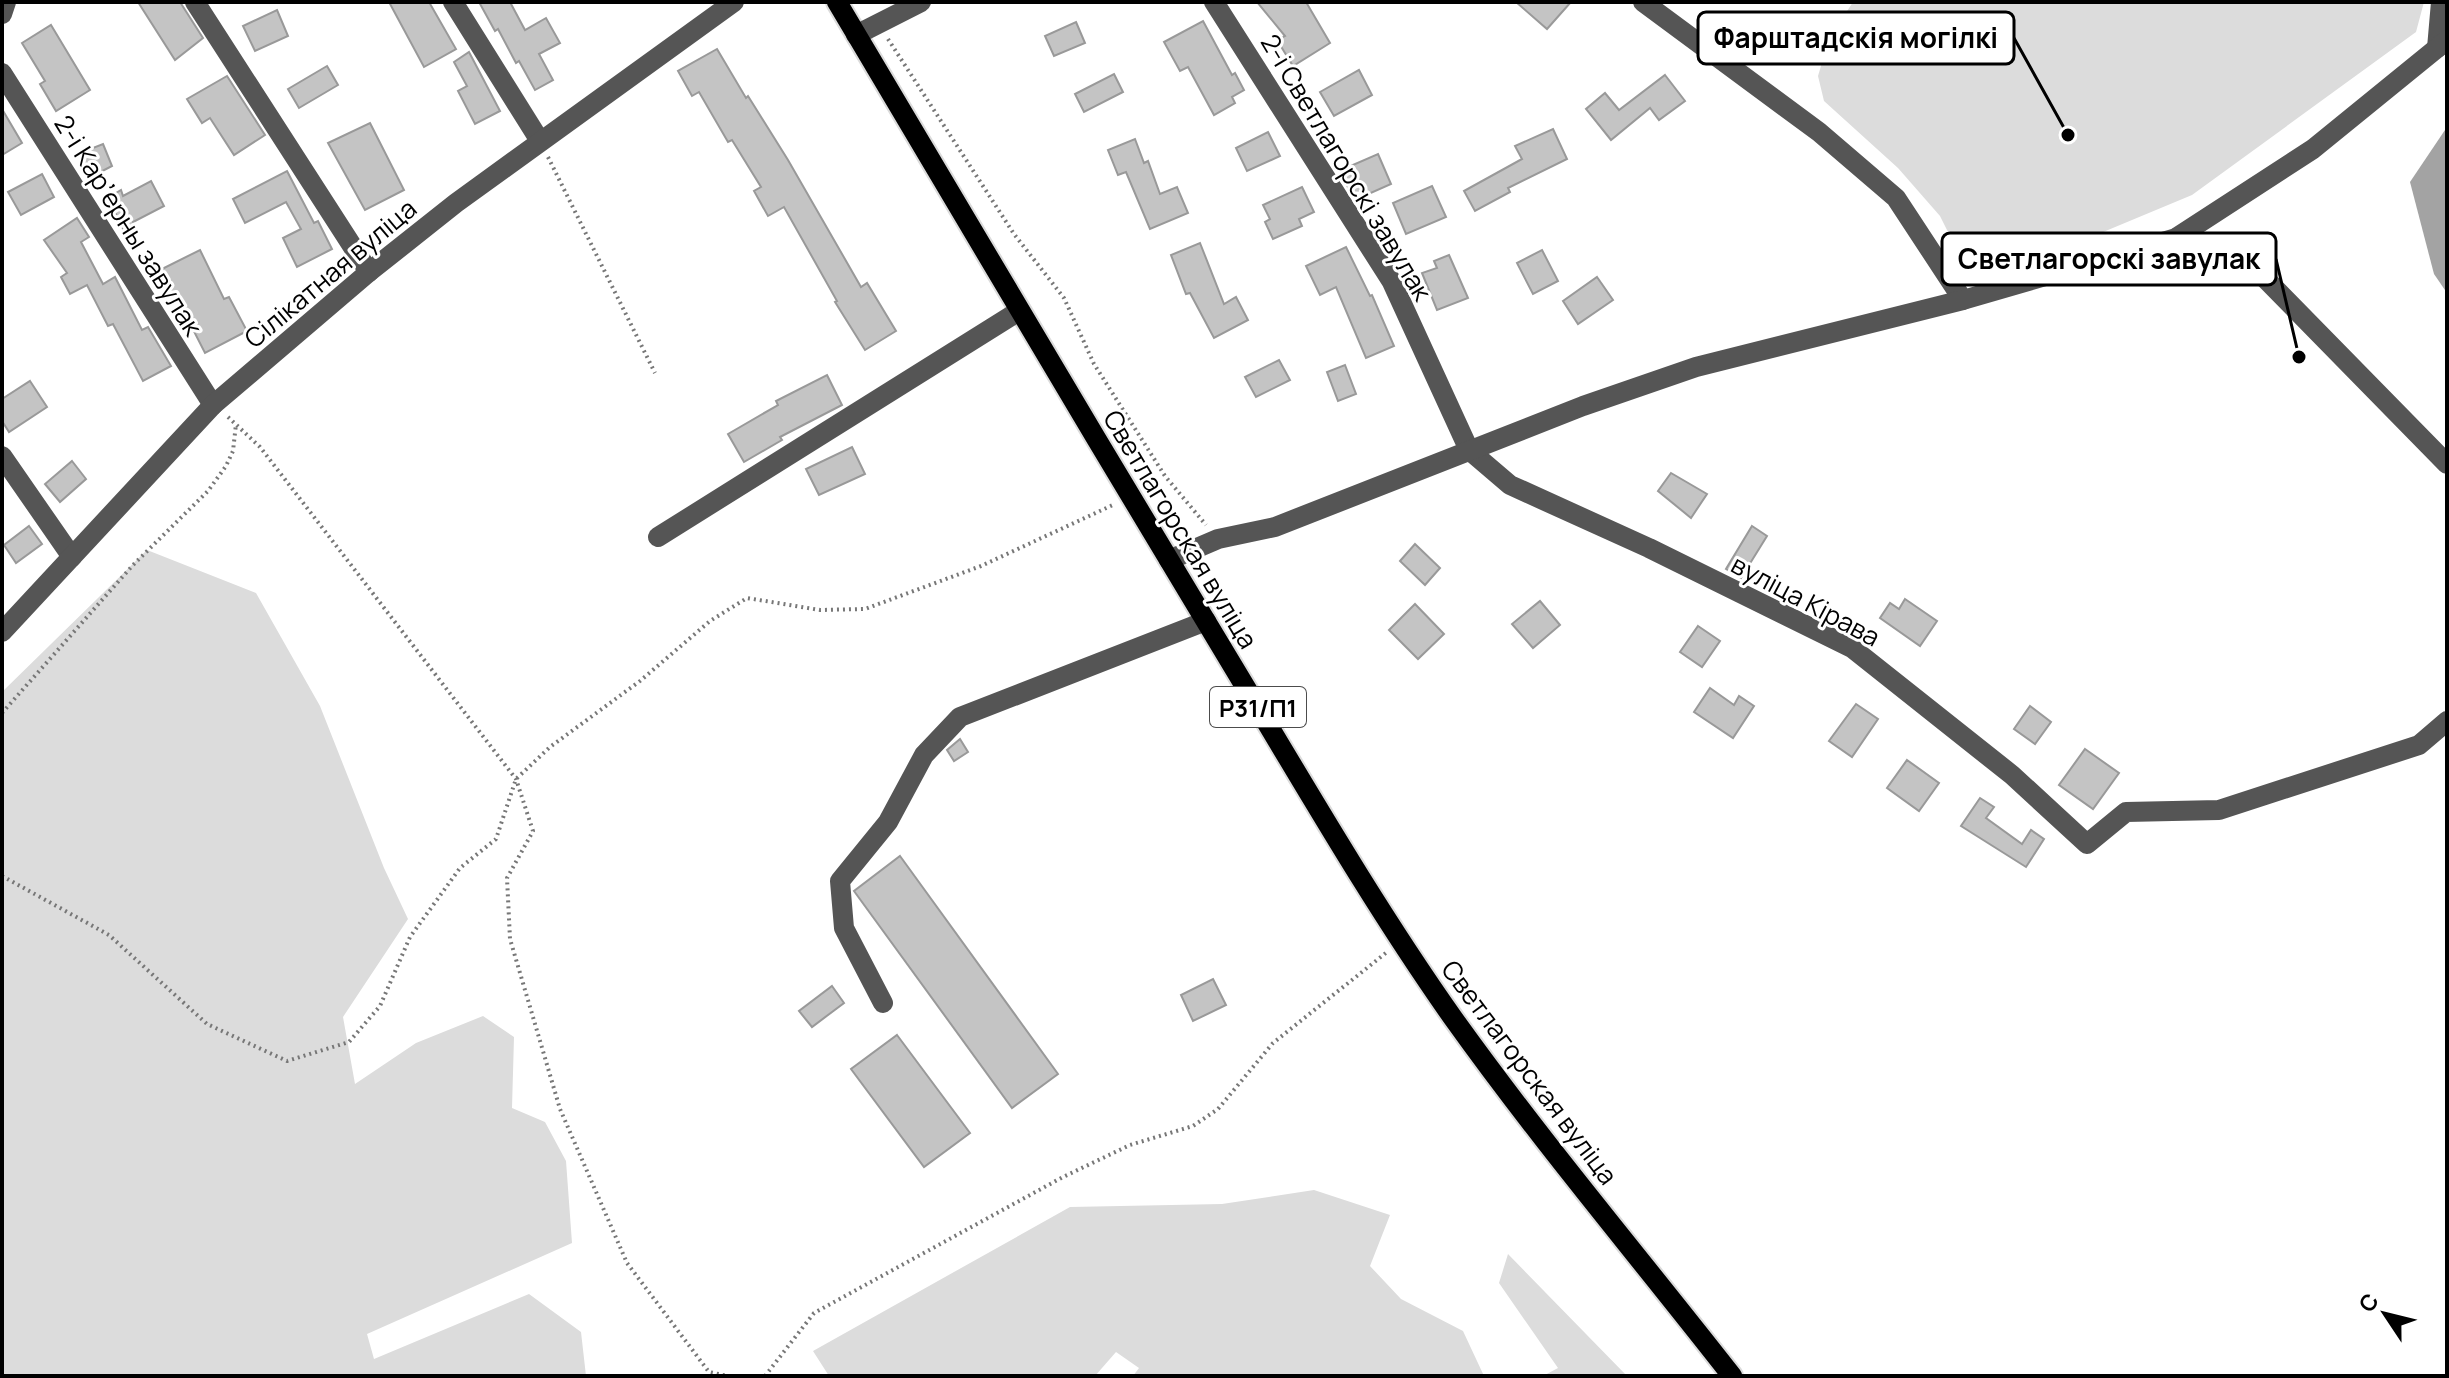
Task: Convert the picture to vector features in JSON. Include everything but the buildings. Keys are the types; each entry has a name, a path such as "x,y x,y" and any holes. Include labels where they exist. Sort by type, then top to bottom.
{"main road":[{"name":"Светлагорская вуліца","path":"837,2 1131,498 1350,861 1402,941 1452,1017 1517,1106 1732,1376"}],"street":[{"path":"2,14 6,2"},
{"path":"195,2 369,272"},
{"path":"453,2 540,141"},
{"name":"Сілікатная вуліца","path":"2,632 213,405 369,272 705,10 734,2"},
{"path":"856,35 921,2"},
{"name":"2-і Светлагорскі завулак","path":"1214,2 1392,282 1469,450"},
{"path":"1643,2 1819,132 1896,198 1963,300"},
{"path":"1169,560 1218,539 1275,527 1583,406 1696,367 1963,300 2176,238 2313,149 2442,44 2441,2"},
{"name":"2-і Карʼерны завулак","path":"2,73 213,405"},
{"path":"2176,238 2213,244 2247,260 2444,456"},
{"path":"658,537 1019,311"},
{"name":"вуліца Кірава","path":"1469,450 1510,485 1649,548 1852,648 2012,775 2087,844 2126,812 2219,810 2419,745 2447,721"},
{"path":"2,456 72,557"},
{"path":"883,1003 844,928 840,881 888,822 924,755 960,717 1206,621"}],"path":[{"path":"878,23 1014,234 1064,298 1094,364 1165,476 1218,539"},
{"path":"540,141 655,373"},
{"path":"213,405 236,422 260,447 516,779 533,831 507,878 510,939 560,1109 627,1263 709,1372 728,1376"},
{"path":"2,713 133,565 214,484 233,451 236,422"},
{"path":"2,876 109,935 207,1024 287,1061 349,1042 380,1006 410,937 460,868 496,839 516,779 550,747 640,681 710,621 747,598 820,610 865,609 981,566 1131,498"},
{"path":"765,1376 814,1313 1063,1177 1130,1145 1193,1126 1218,1109 1273,1043 1402,941"}],"shaded area":[{"path":"1853,2 2424,2 2416,32 2192,195 2084,240 1982,261 1954,244 1940,216 1898,168 1824,101 1818,76 1829,39"},
{"path":"2447,127 2447,293 2434,274 2410,182"},
{"path":"147,550 256,593 320,706 384,868 408,919 343,1017 355,1084 416,1043 483,1016 514,1037 512,1108 545,1122 566,1161 572,1243 367,1334 374,1359 529,1294 581,1332 586,1376 2,1376 2,692"},
{"path":"1314,1190 1390,1215 1370,1266 1401,1299 1463,1331 1484,1376 1133,1376 1139,1368 1116,1352 1095,1376 829,1376 813,1351 1070,1207 1222,1204"},
{"path":"1508,1254 1627,1376 1543,1376 1558,1368 1499,1283"}],"place":[{"name":"Фарштадскія могілкі","path":"2068,135"},
{"name":"Светлагорскі завулак","path":"2299,357"}]}
